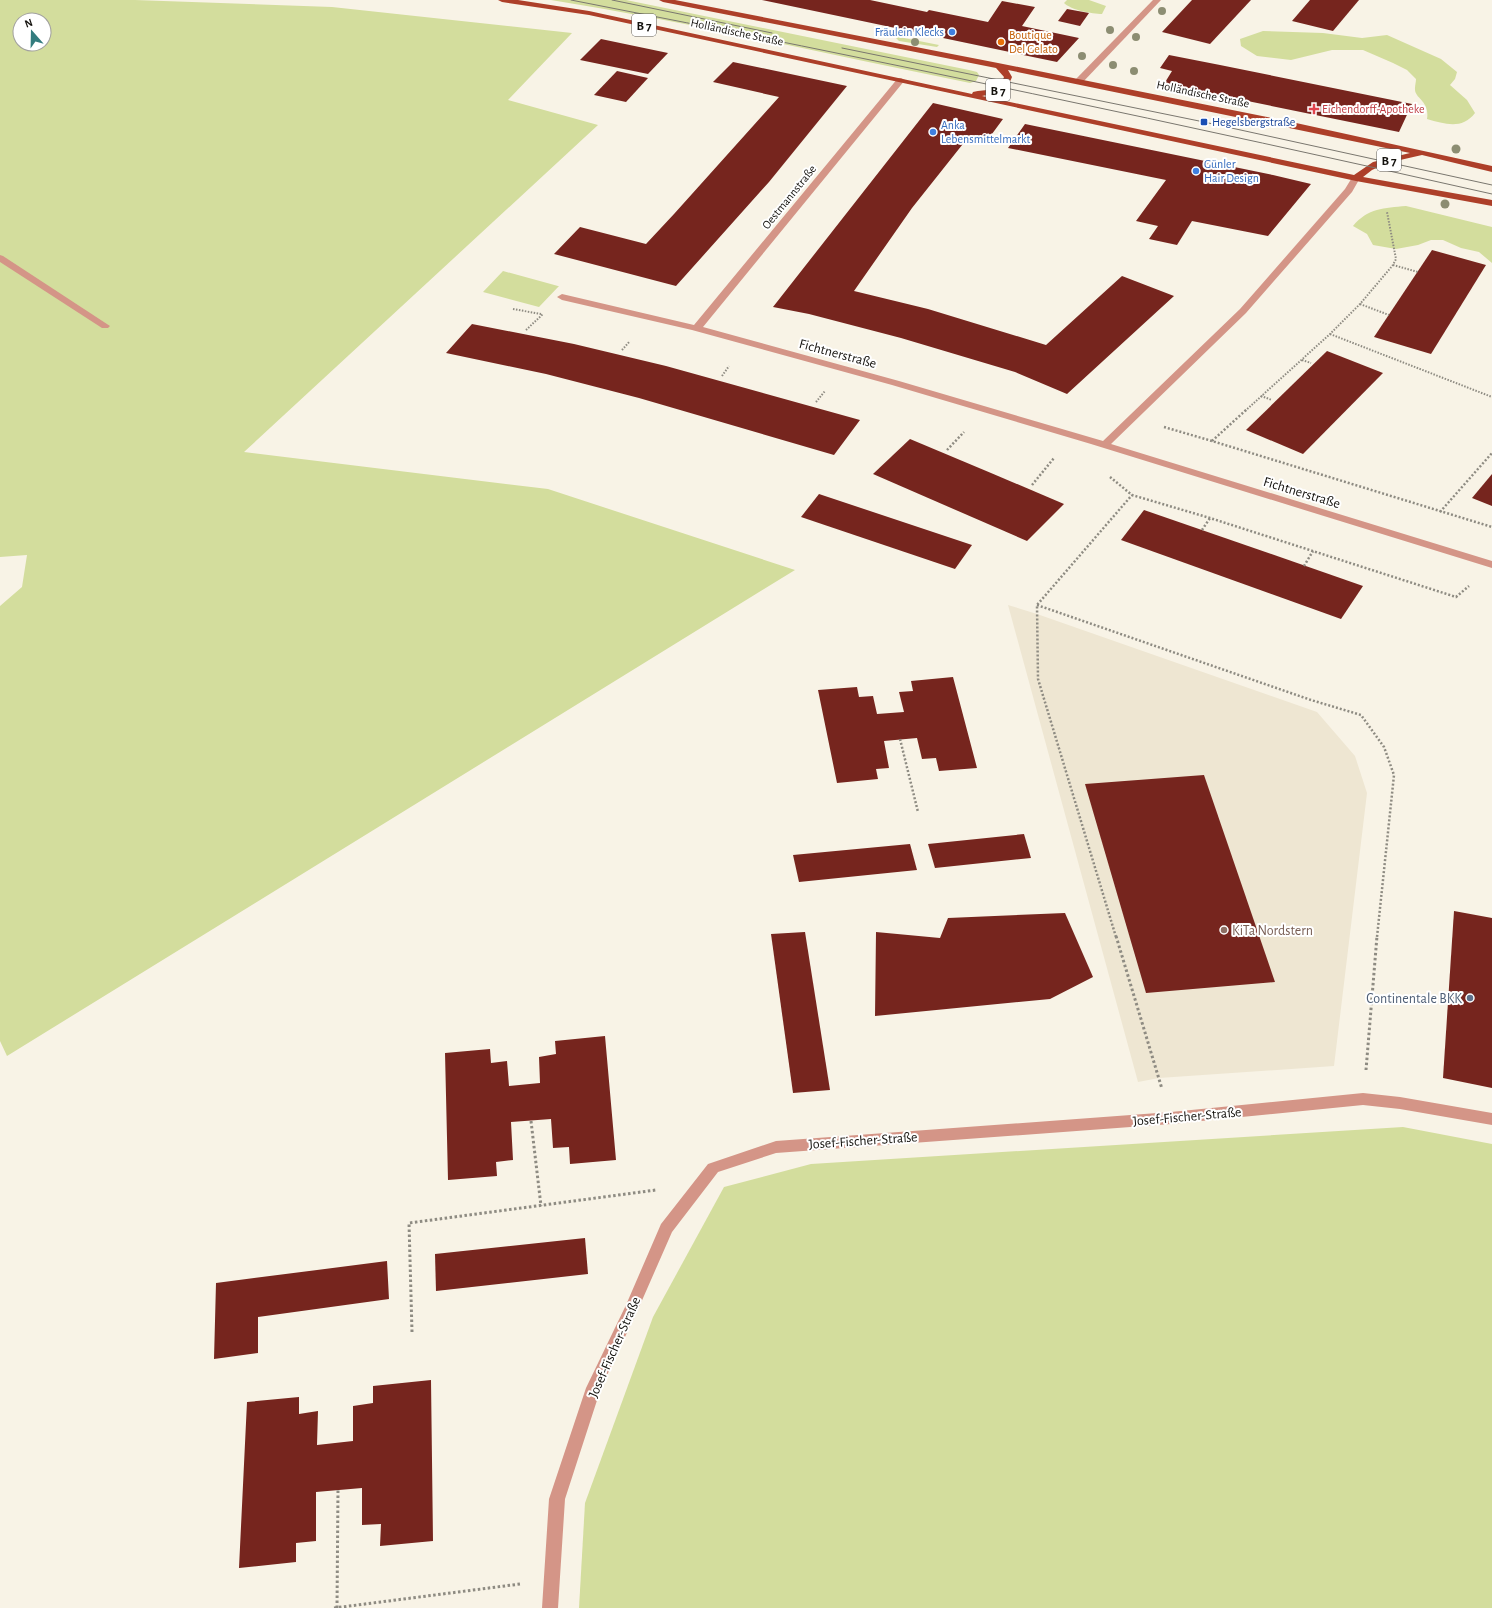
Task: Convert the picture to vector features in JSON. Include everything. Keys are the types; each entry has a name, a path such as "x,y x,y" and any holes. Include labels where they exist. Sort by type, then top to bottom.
{"main road":[{"name":"Holländische Straße","path":"502,0 589,13 1356,178 1492,203"},
{"name":"Holländische Straße","path":"663,0 894,47 1079,81 1427,153 1492,169"},
{"name":"Holländische Straße","path":"965,95 991,92 999,90 1005,85 1008,77 998,65"},
{"name":"Holländische Straße","path":"1356,178 1362,172 1377,164 1397,158 1427,153"}],"street":[{"path":"1079,81 1157,0"},
{"name":"Oestmannstraße","path":"696,329 901,80"},
{"path":"1104,445 1243,311 1349,190 1356,178"},
{"path":"0,258 105,326"},
{"name":"Fichtnerstraße","path":"562,296 696,329 910,388 1104,445 1492,565"},
{"name":"Josef-Fischer-Straße","path":"550,1608 557,1500 594,1388 633,1305 666,1228 713,1168 776,1147 1171,1118 1363,1099 1400,1103 1492,1119"}],"path":[{"path":"1212,441 1330,334 1360,304 1393,265 1396,259 1386,206"},
{"path":"1393,265 1418,272"},
{"path":"1360,304 1389,315"},
{"path":"512,310 543,315"},
{"path":"1330,334 1492,397"},
{"path":"1301,360 1311,363"},
{"path":"816,402 826,390"},
{"path":"1261,396 1272,400"},
{"path":"1132,417 1492,527"},
{"path":"947,450 966,429"},
{"path":"1440,512 1492,453"},
{"path":"1032,485 1056,456"},
{"path":"1109,476 1132,495 1210,518 1456,597 1474,582"},
{"path":"1132,495 1037,605 1038,679 1171,1118"},
{"path":"1202,530 1210,518"},
{"path":"1304,566 1314,551"},
{"path":"1037,605 1304,698 1361,715 1384,747 1394,775 1381,890 1363,1099"},
{"path":"900,739 918,812"},
{"path":"530,1121 540,1206"},
{"path":"412,1332 409,1223 700,1184"},
{"path":"338,1490 338,1608"},
{"path":"334,1608 552,1579"}],"shaded area":[{"name":"KiTa Nordstern","path":"1008,605 1317,712 1355,756 1367,793 1334,1066 1159,1078 1138,1082"}],"green space":[{"path":"0,0 135,0 332,7 572,33 508,100 598,125 244,452 548,489 795,570 7,1056 0,1041 0,606 22,587 27,555 0,557"},
{"path":"551,0 626,0 969,70 977,72 979,75 976,81 970,83 656,18"},
{"path":"1067,0 1089,0 1106,6 1102,14 1093,13 1071,8 1064,3"},
{"path":"1263,31 1323,33 1362,38 1387,35 1441,59 1457,72 1455,79 1450,85 1467,100 1475,113 1465,122 1459,124 1440,123 1427,119 1426,108 1415,92 1416,79 1407,70 1363,50 1332,50 1291,60 1257,56 1241,46 1240,39"},
{"path":"894,36 939,45 937,47 899,41"},
{"path":"1406,206 1492,227 1492,263 1479,252 1461,248 1443,240 1431,240 1418,245 1396,249 1373,245 1367,234 1353,226 1371,212 1384,208"},
{"path":"503,271 559,286 539,307 483,292"},
{"path":"1403,1127 1492,1144 1492,1608 579,1608 585,1503 653,1317 724,1187 811,1164"}],"building":[{"path":"762,0 870,0 927,12 929,10 988,22 1002,1 1035,7 1022,26 1079,38 1057,62"},
{"path":"1192,0 1251,0 1210,44 1162,32"},
{"path":"1310,0 1359,0 1333,31 1292,21"},
{"path":"1067,9 1089,13 1080,26 1058,21"},
{"path":"601,39 668,53 648,74 580,60"},
{"path":"1169,55 1412,104 1399,132 1164,84 1172,71 1160,68"},
{"path":"733,62 847,86 769,182 676,286 554,254 580,227 646,244 674,214 779,97 713,82"},
{"path":"617,71 648,78 626,102 594,95"},
{"path":"933,103 1003,119 989,138 970,135 912,208 854,291 928,309 1046,345 1122,276 1174,296 1067,394 1015,372 901,338 809,314 773,307"},
{"path":"1025,124 1311,184 1268,236 1192,221 1177,245 1149,239 1158,226 1136,221 1166,180 1008,148"},
{"path":"1432,250 1486,265 1431,354 1374,337"},
{"path":"472,324 574,344 666,366 860,420 834,455 639,398 546,374 446,353"},
{"path":"1327,351 1383,373 1303,454 1246,430"},
{"path":"910,439 1064,504 1027,541 873,474"},
{"path":"1492,474 1492,506 1472,498"},
{"path":"819,494 972,545 955,569 801,517"},
{"path":"1144,510 1363,586 1341,619 1121,540"},
{"path":"953,677 977,768 939,771 936,758 922,759 917,738 884,741 889,768 876,769 878,779 837,783 818,690 857,687 859,697 873,696 877,714 904,712 899,692 913,691 911,681"},
{"path":"1204,775 1275,982 1146,993 1085,784"},
{"path":"1024,834 1031,858 935,868 928,844"},
{"path":"910,844 917,870 799,882 793,855"},
{"name":"Continentale BKK","path":"1454,911 1492,918 1492,1088 1443,1078"},
{"path":"1065,913 1093,977 1050,999 875,1016 876,932 940,938 948,918"},
{"path":"805,932 830,1090 793,1093 771,934"},
{"path":"605,1036 616,1160 570,1164 569,1147 553,1148 551,1119 511,1122 513,1160 496,1162 497,1176 448,1180 445,1053 490,1049 491,1063 507,1061 509,1086 540,1083 539,1057 556,1054 555,1041"},
{"path":"585,1238 588,1274 436,1291 435,1254"},
{"path":"387,1261 389,1299 258,1317 258,1353 214,1359 216,1283"},
{"path":"431,1380 433,1541 380,1546 381,1524 362,1525 362,1488 316,1492 316,1541 296,1543 296,1562 239,1568 247,1402 299,1397 299,1414 318,1411 317,1445 353,1441 353,1406 373,1403 373,1386"}],"tram line":[{"path":"571,0 1032,94 1492,194"},
{"path":"612,0 772,33"},
{"path":"842,48 1204,122 1492,185"}],"place":[{"name":"Fräulein Klecks","path":"952,32"},
{"name":"Boutique Del Gelato","path":"1001,42"},
{"name":"Eichendorff-Apotheke","path":"1314,109"},
{"name":"Hegelsbergstraße","path":"1204,122"},
{"name":"Anka Lebensmittelmarkt","path":"933,132"},
{"name":"Günler Hair Design","path":"1196,171"},
{"name":"KiTa Nordstern","path":"1224,930"},
{"name":"Continentale BKK","path":"1470,998"}]}
